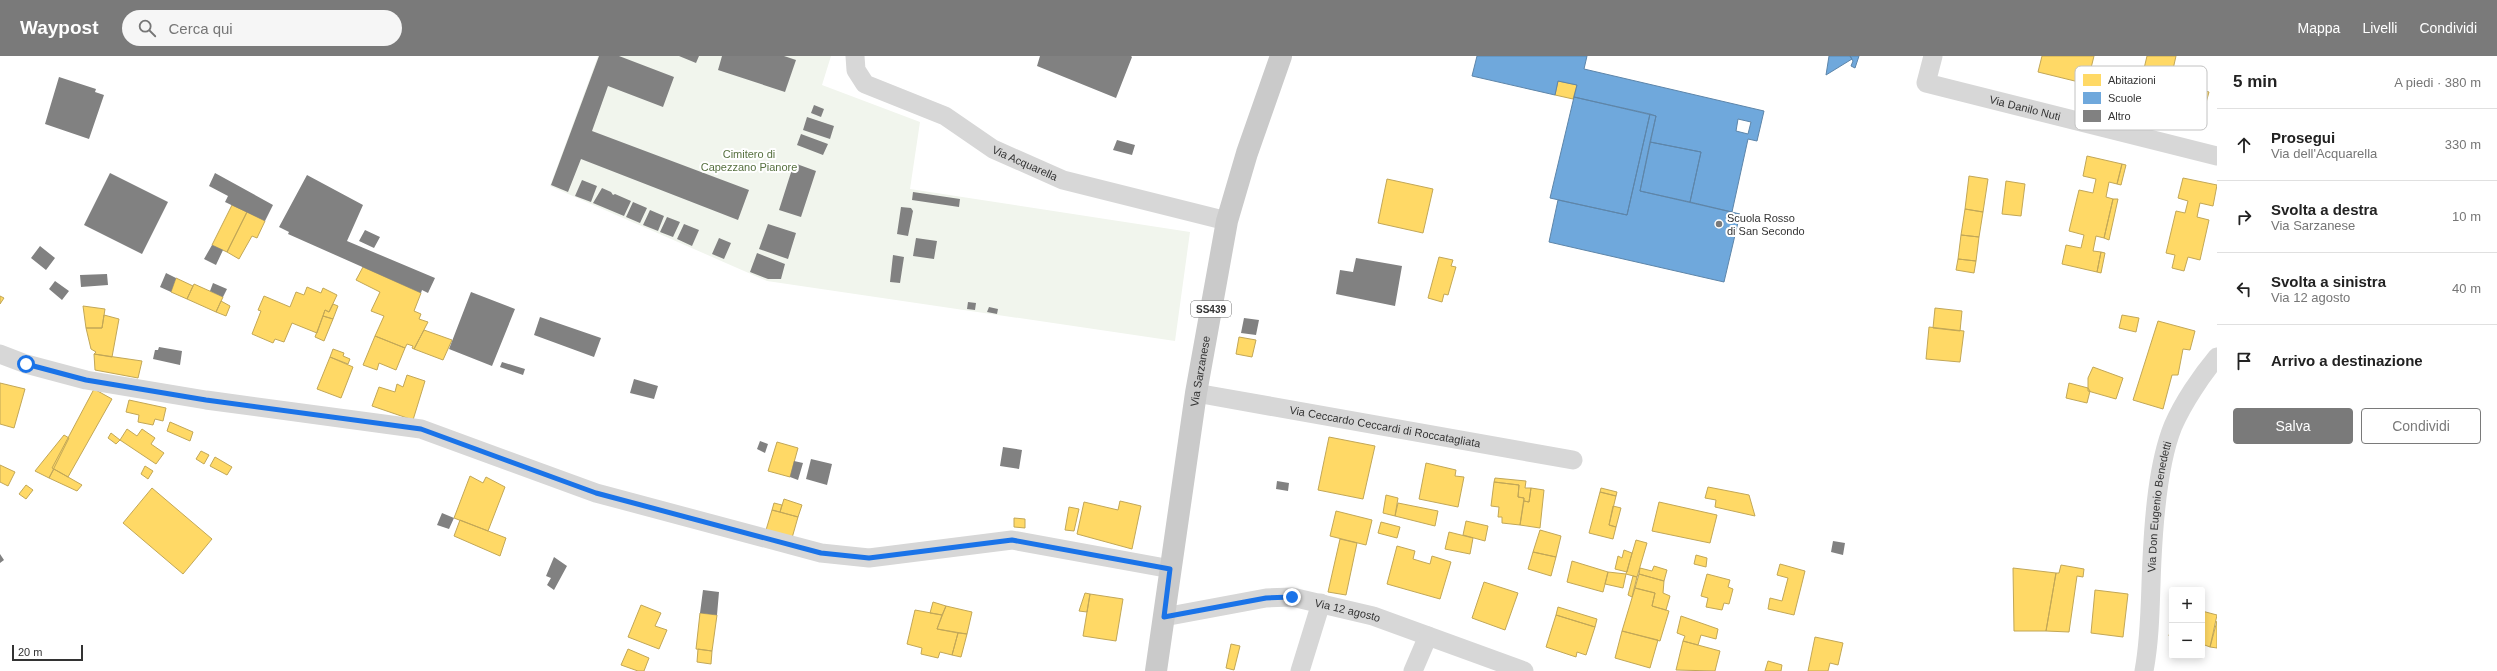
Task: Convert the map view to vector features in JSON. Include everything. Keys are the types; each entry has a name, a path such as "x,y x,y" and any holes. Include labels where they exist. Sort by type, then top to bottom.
{"main road":[{"name":"Via Sarzanese","path":"1156,671 1196,393 1226,221 1247,153 1281,56"}],"street":[{"name":"Via Acquarella","path":"855,56 856,70 865,84 945,116 993,149 1063,180 1226,221"},
{"name":"Via Danilo Nuti","path":"1933,56 1926,83 2075,120"},
{"name":"Via Danilo Nuti","path":"2113,130 2217,156"},
{"path":"0,354 26,364 86,380 206,400 421,429 596,493 821,553 869,558 1012,540 1170,569"},
{"name":"Via Don Eugenio Benedetti","path":"2144,671 2151,600 2152,558 2162,465 2173,426 2204,373 2217,357"},
{"name":"Via Ceccardo Ceccardi di Roccatagliata","path":"1196,393 1573,460"},
{"name":"Via 12 agosto","path":"1164,617 1266,598 1292,597 1373,616 1524,671"},
{"path":"1300,671 1322,603"},
{"path":"1413,671 1428,636"}],"green space":[{"name":"Cimitero di Capezzano Pianore","path":"598,56 831,56 822,85 920,122 910,189 1190,232 1175,341 767,281 550,186"}],"building: Abitazioni":[{"path":"2042,56 2094,56 2092,66 2075,66 2075,81 2038,72"},
{"path":"2147,56 2176,56 2174,66 2145,66"},
{"path":"1558,81 1577,85 1573,99 1555,95"},
{"path":"2087,156 2122,164 2117,184 2109,182 2106,197 2113,199 2104,238 2096,236 2093,251 2101,252 2097,272 2062,264 2066,245 2081,248 2084,235 2069,231 2079,190 2093,193 2096,179 2083,176"},
{"path":"2122,164 2126,165 2121,185 2117,184"},
{"path":"1969,176 1988,179 1983,212 1965,209"},
{"path":"2183,178 2217,185 2213,206 2200,203 2197,217 2209,220 2200,260 2188,257 2184,271 2172,268 2175,255 2166,253 2176,211 2185,213 2188,201 2178,198"},
{"path":"1387,179 1433,189 1423,233 1378,223"},
{"path":"2006,181 2025,184 2021,216 2002,214"},
{"path":"2113,199 2118,199 2109,240 2104,238"},
{"path":"232,205 247,212 227,252 212,245"},
{"path":"1965,209 1983,212 1979,237 1961,235"},
{"path":"247,212 265,221 257,238 252,236 239,259 227,252"},
{"path":"1961,235 1979,237 1976,261 1958,259"},
{"path":"2101,252 2105,253 2101,273 2097,272"},
{"path":"1439,257 1453,260 1451,266 1456,267 1448,295 1444,294 1442,302 1428,298"},
{"path":"1958,259 1976,261 1974,273 1956,270"},
{"path":"363,267 421,293 414,311 421,314 419,319 428,322 414,349 412,348 413,346 407,344 405,348 375,336 384,316 371,311 380,292 356,280"},
{"path":"176,278 193,286 187,299 171,292"},
{"path":"194,284 223,297 216,312 187,299"},
{"path":"307,287 321,293 323,288 337,295 329,312 325,310 317,333 292,323 284,342 275,339 273,343 252,334 261,311 258,310 264,296 290,307 296,292 304,295"},
{"path":"0,296 4,298 0,304"},
{"path":"221,301 230,306 226,316 216,312"},
{"path":"333,304 338,306 333,319 323,316 325,310 329,312"},
{"path":"83,306 105,309 102,328 86,328"},
{"path":"1935,308 1962,311 1960,331 1933,328"},
{"path":"104,315 119,319 112,357 94,354 96,352 91,349 86,328 102,328"},
{"path":"2122,315 2139,318 2136,332 2119,328"},
{"path":"323,316 333,319 324,341 315,337"},
{"path":"2158,321 2195,331 2190,350 2183,349 2178,375 2172,375 2163,409 2133,400"},
{"path":"1929,327 1964,331 1960,362 1926,359"},
{"path":"424,330 452,340 443,360 414,349"},
{"path":"375,336 405,348 396,370 379,363 377,370 363,365"},
{"path":"1239,337 1256,340 1252,357 1236,354"},
{"path":"333,349 344,353 343,356 350,359 348,364 330,357"},
{"path":"94,354 142,361 138,378 95,370"},
{"path":"330,357 353,367 341,398 317,389"},
{"path":"2093,367 2123,378 2116,399 2088,391 2088,378"},
{"path":"407,375 425,381 413,420 372,406 379,387 395,392 397,384 403,387"},
{"path":"0,383 25,389 14,428 0,424"},
{"path":"2069,383 2088,388 2090,391 2087,403 2066,398"},
{"path":"94,389 112,399 68,477 52,468"},
{"path":"129,400 166,408 163,421 155,419 153,425 138,422 139,415 126,412"},
{"path":"170,422 193,432 190,441 167,431"},
{"path":"127,429 137,436 142,429 155,438 151,444 164,453 156,464 120,440"},
{"path":"111,433 120,440 116,444 108,438"},
{"path":"64,435 69,438 49,478 35,471"},
{"path":"1329,437 1375,446 1363,499 1318,490"},
{"path":"777,442 798,448 790,477 768,471"},
{"path":"201,451 209,455 204,464 196,459"},
{"path":"215,457 232,467 227,475 210,466"},
{"path":"1426,463 1456,470 1455,476 1464,477 1458,507 1419,499"},
{"path":"0,465 15,472 8,486 0,482"},
{"path":"145,466 153,471 148,479 141,474"},
{"path":"54,469 82,485 77,491 49,478"},
{"path":"470,476 483,483 486,477 505,487 488,531 454,518"},
{"path":"1495,478 1526,481 1525,488 1531,488 1529,502 1524,501 1524,498 1518,497 1519,485 1494,482"},
{"path":"1494,482 1519,485 1518,497 1524,498 1520,525 1502,523 1502,517 1498,517 1499,507 1491,506"},
{"path":"26,485 33,490 26,499 19,494"},
{"path":"1708,487 1749,495 1755,516 1715,507 1716,500 1705,498"},
{"path":"152,488 212,539 183,574 123,523"},
{"path":"1531,488 1544,490 1540,528 1520,525 1524,501 1529,502"},
{"path":"1601,488 1617,492 1616,496 1600,492"},
{"path":"1600,492 1616,496 1609,525 1616,527 1613,539 1589,533"},
{"path":"1386,495 1398,498 1395,516 1383,513"},
{"path":"784,499 802,505 798,517 780,512"},
{"path":"1120,501 1141,506 1132,549 1077,534 1084,502 1118,510"},
{"path":"1659,502 1717,515 1710,543 1652,531"},
{"path":"774,503 782,505 780,512 772,510"},
{"path":"1398,503 1438,511 1435,526 1395,516"},
{"path":"1613,506 1621,508 1616,527 1609,525"},
{"path":"1069,507 1079,509 1074,531 1065,530"},
{"path":"772,510 798,517 792,538 766,530"},
{"path":"1336,511 1372,520 1366,545 1330,536"},
{"path":"1014,518 1025,519 1025,528 1014,527"},
{"path":"460,520 506,538 500,556 454,536"},
{"path":"1466,521 1488,526 1485,541 1463,535"},
{"path":"1381,522 1400,527 1397,538 1378,533"},
{"path":"1540,530 1561,536 1556,557 1533,552"},
{"path":"1449,532 1473,538 1470,554 1445,549"},
{"path":"1340,539 1357,543 1346,595 1328,592"},
{"path":"1636,540 1647,543 1637,577 1626,574"},
{"path":"1397,546 1415,551 1413,559 1423,562 1430,564 1432,556 1451,562 1440,599 1387,584"},
{"path":"1624,550 1632,553 1627,572 1615,569 1618,556 1622,558"},
{"path":"1533,552 1556,557 1551,576 1528,569"},
{"path":"1696,555 1707,558 1706,567 1694,564"},
{"path":"1572,561 1608,572 1603,592 1567,582"},
{"path":"1780,564 1805,571 1794,615 1768,609 1770,598 1782,601 1788,578 1777,575"},
{"path":"2061,565 2084,569 2083,577 2077,576 2069,632 2046,631 2056,573 2059,573"},
{"path":"1654,566 1667,570 1664,581 1639,574 1640,568 1652,571"},
{"path":"2013,568 2056,573 2046,631 2014,631"},
{"path":"1608,572 1626,574 1623,588 1605,584"},
{"path":"1639,574 1664,581 1663,593 1670,596 1666,610 1652,606 1655,593 1635,588"},
{"path":"1707,574 1730,580 1728,587 1733,589 1729,604 1724,603 1722,610 1706,607 1708,598 1701,596"},
{"path":"1633,576 1637,577 1632,597 1628,595"},
{"path":"1484,582 1518,593 1505,630 1472,618"},
{"path":"1635,588 1655,593 1652,606 1669,611 1660,641 1622,631"},
{"path":"2095,590 2128,594 2123,637 2091,633"},
{"path":"1085,593 1090,594 1087,612 1079,611"},
{"path":"1090,594 1123,599 1116,641 1083,636"},
{"path":"933,602 946,606 942,615 930,613"},
{"path":"641,605 661,613 655,626 667,630 659,649 628,637"},
{"path":"946,606 972,612 967,634 937,629"},
{"path":"1558,607 1597,619 1595,627 1556,615"},
{"path":"915,610 942,615 937,629 958,633 952,655 940,652 938,658 921,654 922,648 907,644"},
{"path":"2205,612 2217,615 2210,647 2205,645"},
{"path":"700,613 717,615 712,651 696,649"},
{"path":"1556,615 1595,627 1586,655 1577,652 1576,657 1546,647"},
{"path":"1681,616 1718,629 1716,639 1701,635 1698,645 1683,641 1685,636 1677,633"},
{"path":"2217,621 2217,648 2210,647"},
{"path":"1622,631 1658,640 1650,668 1615,658"},
{"path":"958,633 967,634 961,657 952,655"},
{"path":"1815,637 1843,643 1838,665 1830,663 1828,671 1808,671"},
{"path":"1683,641 1720,651 1715,671 1676,670"},
{"path":"1231,644 1240,646 1234,670 1226,668"},
{"path":"628,649 649,658 644,671 638,671 621,665"},
{"path":"698,649 712,651 711,664 697,662"},
{"path":"1768,661 1782,665 1781,671 1765,671"}],"building: Scuole":[{"path":"1477,56 1587,56 1584,69 1764,111 1757,141 1748,139 1732,212 1690,202 1701,152 1650,142 1656,116 1574,97 1577,85 1558,81 1555,95 1472,76","holes":["1738,119 1751,122 1748,134 1736,131"]},
{"path":"1829,56 1850,56 1852,59 1826,75"},
{"path":"1850,56 1859,56 1855,68 1851,66 1853,61"},
{"path":"1574,97 1650,114 1627,215 1550,198"},
{"path":"1650,114 1656,116 1640,191 1740,214 1724,282 1549,242 1558,200 1627,215"},
{"path":"1650,142 1701,152 1690,202 1640,191"}],"building: Altro":[{"path":"599,56 619,56 674,77 663,107 608,86 592,131 749,190 738,220 581,159 568,192 551,185"},
{"path":"679,56 699,56 696,63"},
{"path":"722,56 784,56 796,60 785,92 718,70"},
{"path":"1040,56 1132,57 1116,98 1037,66"},
{"path":"59,77 96,89 95,92 104,95 89,139 45,124"},
{"path":"814,105 824,109 821,117 811,113"},
{"path":"807,117 834,126 830,139 803,130"},
{"path":"801,134 828,144 823,155 797,145"},
{"path":"1117,140 1135,145 1132,155 1113,150"},
{"path":"794,163 816,171 801,217 779,210"},
{"path":"110,173 168,202 142,254 84,225"},
{"path":"215,173 273,205 265,221 225,202 228,196 209,186"},
{"path":"307,175 363,205 347,241 435,278 428,293 422,290 421,293 288,234 289,232 279,227"},
{"path":"582,180 597,186 591,202 575,196"},
{"path":"602,188 611,192 613,195 615,194 631,201 624,216 593,203"},
{"path":"913,192 960,199 959,207 912,200"},
{"path":"633,202 647,208 640,223 626,217"},
{"path":"901,207 911,208 913,211 908,236 897,234"},
{"path":"650,210 664,216 658,231 643,225"},
{"path":"667,217 680,222 673,237 660,232"},
{"path":"684,224 699,230 692,246 677,239"},
{"path":"768,224 796,233 788,259 759,249"},
{"path":"365,230 380,237 374,248 359,241"},
{"path":"719,238 731,243 724,259 712,254"},
{"path":"916,238 937,241 934,259 913,256"},
{"path":"212,245 223,250 216,265 204,259"},
{"path":"40,246 55,258 46,270 31,258"},
{"path":"757,253 785,264 781,279 768,279 750,272"},
{"path":"893,255 904,257 900,283 890,282"},
{"path":"1356,258 1402,266 1395,306 1336,294 1340,270 1353,272"},
{"path":"166,273 176,278 171,292 160,287"},
{"path":"107,274 108,285 81,287 80,275"},
{"path":"55,281 69,291 62,300 49,289"},
{"path":"213,283 227,289 223,297 210,291"},
{"path":"471,292 515,309 492,366 449,349"},
{"path":"968,302 976,303 975,310 967,309"},
{"path":"989,307 998,309 997,314 987,312"},
{"path":"540,317 601,338 594,357 534,335"},
{"path":"1244,318 1259,320 1256,335 1241,333"},
{"path":"159,347 182,351 180,365 153,359 155,350 158,350"},
{"path":"502,362 525,369 523,375 500,367"},
{"path":"634,379 658,386 654,399 630,393"},
{"path":"760,441 768,444 765,453 757,449"},
{"path":"1003,447 1022,450 1019,469 1000,466"},
{"path":"811,459 832,464 827,485 806,479"},
{"path":"794,461 803,463 798,480 790,477"},
{"path":"1277,481 1289,483 1288,491 1276,489"},
{"path":"442,513 454,518 449,529 437,525"},
{"path":"1833,541 1845,543 1843,555 1831,552"},
{"path":"0,554 4,560 0,563"},
{"path":"554,557 567,566 554,590 547,585 551,578 546,576"},
{"path":"703,590 719,592 717,615 700,613"}],"place":[{"name":"Scuola Rosso di San Secondo","path":"1719,224"}],"route":[{"path":"26,364 86,380 206,400 421,429 596,493 821,553 869,558 1012,540 1170,569 1164,617 1266,598 1292,597"}]}
